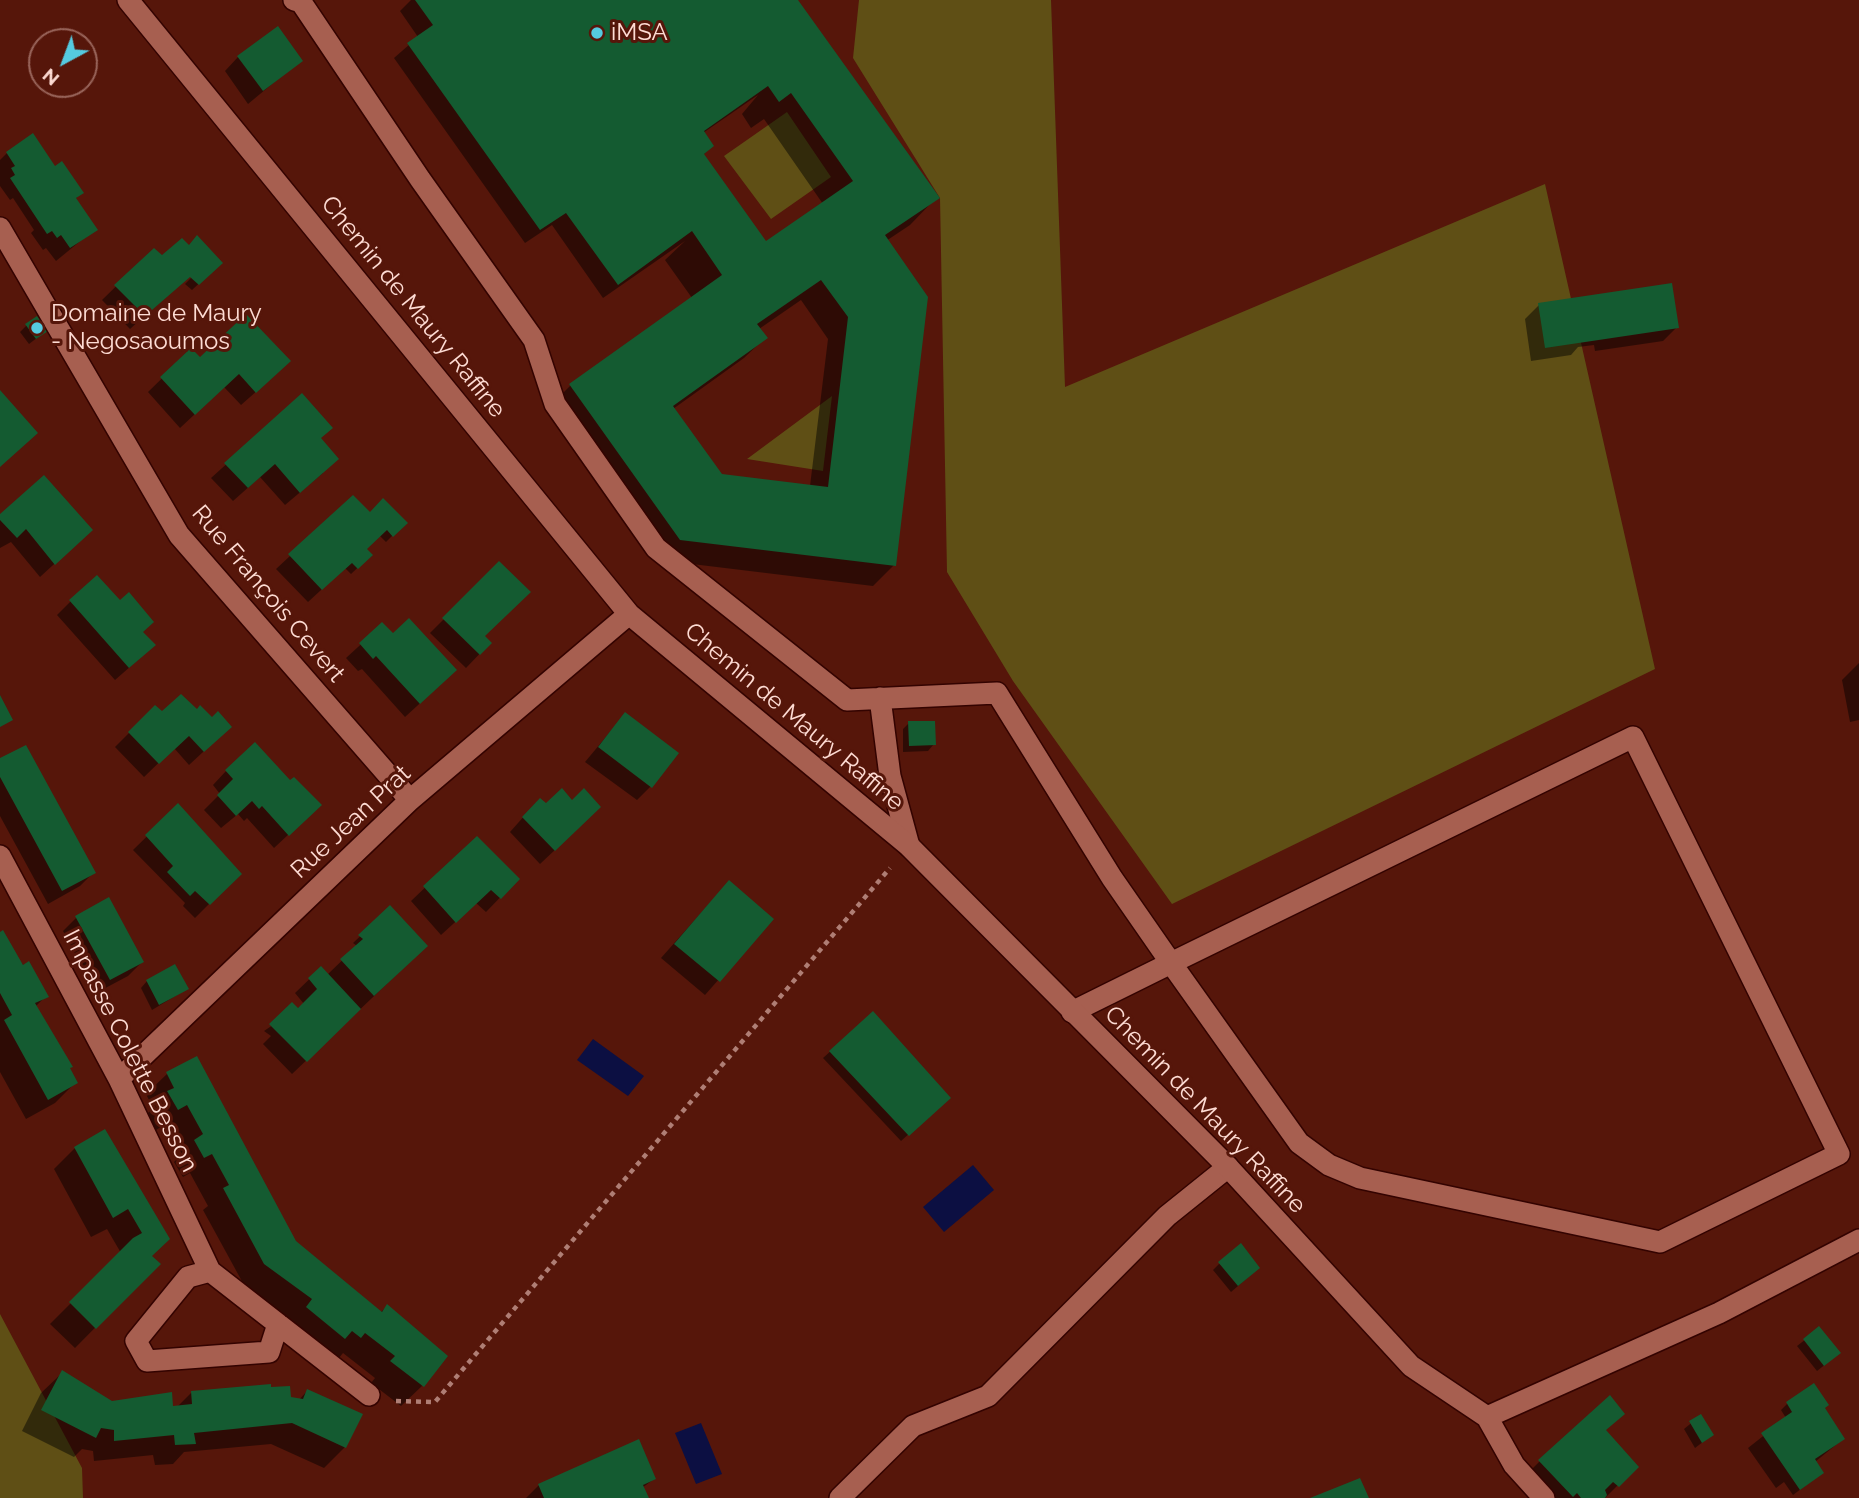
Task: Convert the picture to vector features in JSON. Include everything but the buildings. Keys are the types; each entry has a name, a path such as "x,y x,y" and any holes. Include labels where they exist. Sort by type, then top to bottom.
{"street":[{"name":"Chemin de Maury Raffine","path":"128,0 629,614 909,846 1228,1167 1412,1366 1487,1418 1514,1465 1544,1498"},
{"path":"293,0 301,2 420,179 534,340 555,404 656,548 847,700 997,693 1111,878 1171,963 1300,1143 1329,1165 1360,1178 1660,1242 1839,1154 1633,737 1171,963 1072,1012"},
{"name":"Rue François Cevert","path":"0,228 179,535 410,800"},
{"name":"Rue Jean Prat","path":"119,1079 410,800 629,614"},
{"path":"880,698 890,776 909,846"},
{"name":"Impasse Colette Besson","path":"0,856 119,1079 210,1271 369,1395"},
{"path":"841,1498 913,1426 988,1396 1167,1216 1228,1167"},
{"path":"1487,1418 1719,1313 1859,1240"},
{"path":"210,1271 188,1277 136,1341 147,1361 269,1352 278,1324"}],"path":[{"path":"369,1395 397,1401 435,1402 909,846"}],"shaded area":[{"path":"859,0 1051,0 1065,387 1545,184 1655,669 1172,904 1013,681 947,572 940,198 853,58"},
{"path":"787,112 831,177 771,219 724,156"},
{"path":"832,396 823,471 747,459"},
{"path":"593,1039 644,1076 628,1096 577,1060"},
{"path":"973,1165 994,1190 944,1232 923,1207"},
{"path":"0,1314 82,1468 83,1498 0,1498"},
{"path":"701,1423 722,1474 696,1484 675,1433"}],"place":[{"name":"iMSA","path":"597,33"},
{"name":"Domaine de Maury - Negosaoumos","path":"37,328"}]}
